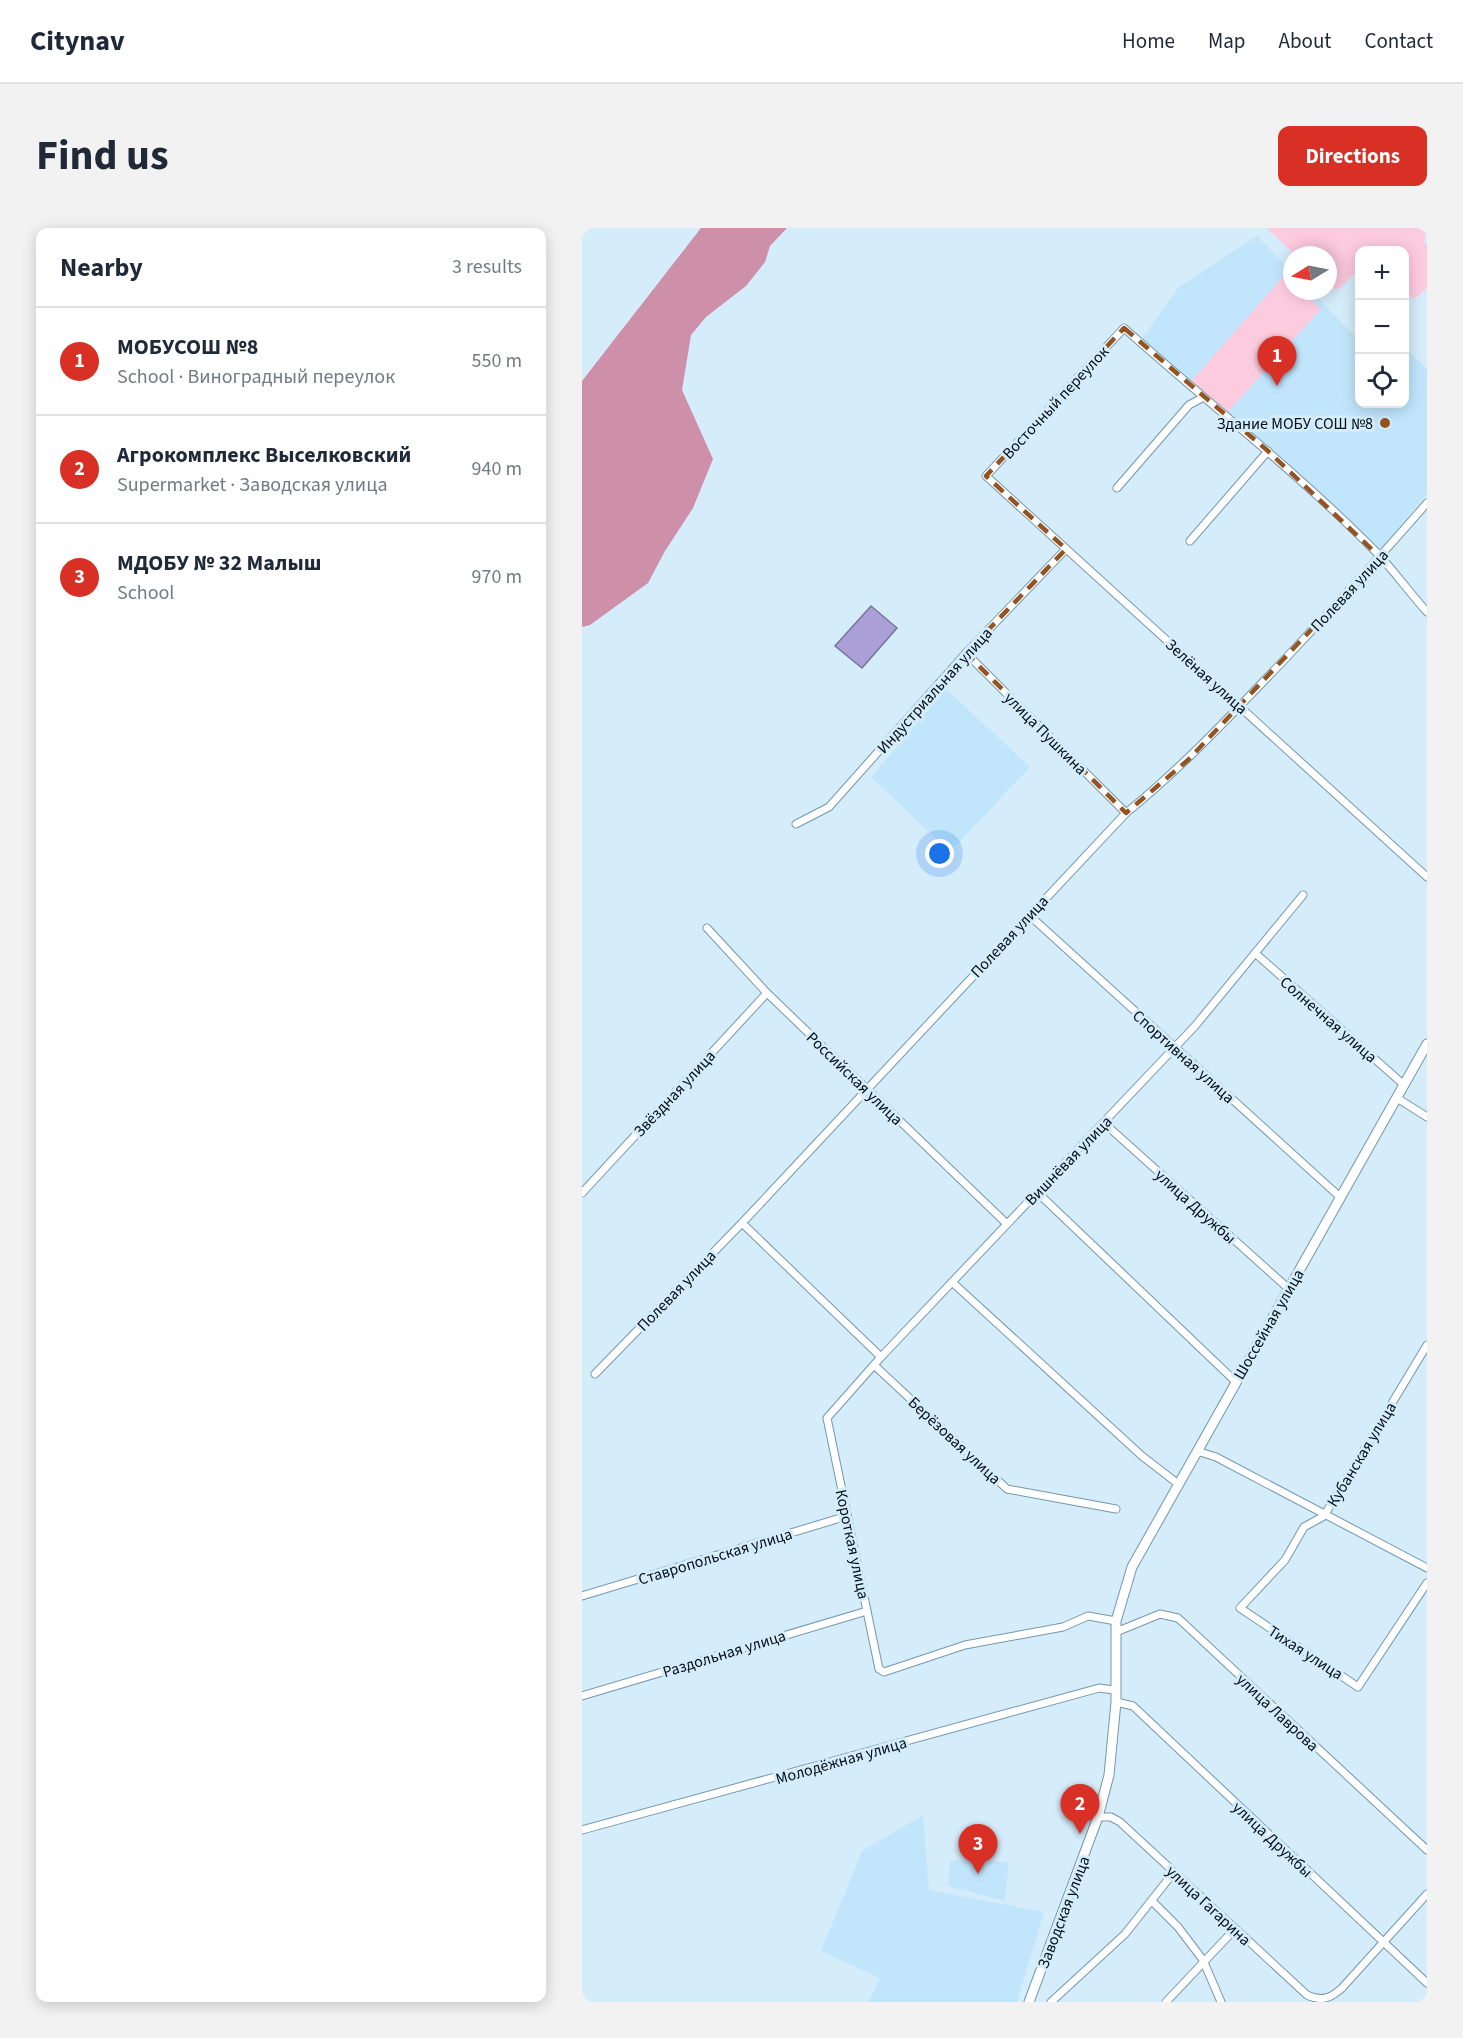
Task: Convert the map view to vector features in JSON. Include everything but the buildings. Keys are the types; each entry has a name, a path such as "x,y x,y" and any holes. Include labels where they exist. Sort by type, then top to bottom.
{"main road":[{"name":"Шоссейная улица","path":"1118,1608 1132,1567 1177,1483 1427,1044"},
{"name":"Заводская улица","path":"1029,2002 1098,1817 1112,1756 1116,1702 1114,1690 1118,1608"}],"street":[{"name":"Восточный переулок","path":"986,476 1124,328 1202,398"},
{"path":"1117,489 1189,405 1202,398 1268,451 1380,557 1427,612"},
{"path":"1190,541 1268,451"},
{"name":"Зелёная улица","path":"986,476 1427,877"},
{"name":"Полевая улица","path":"595,1374 742,1223 1126,813 1188,760 1240,706 1380,557 1427,503"},
{"name":"Индустриальная улица","path":"796,824 829,807 966,653 1066,549"},
{"name":"улица Пушкина","path":"966,653 1126,813"},
{"name":"Вишнёвая улица","path":"827,1418 881,1357 1175,1048 1303,896"},
{"name":"Спортивная улица","path":"1029,915 1340,1197"},
{"name":"Российская улица","path":"707,928 767,993 1007,1224"},
{"name":"Солнечная улица","path":"1255,953 1403,1084"},
{"name":"Звёздная улица","path":"582,1193 767,993"},
{"path":"1396,1098 1427,1117"},
{"name":"улица Дружбы","path":"1104,1123 1288,1289"},
{"path":"1038,1192 1235,1381"},
{"path":"742,1223 881,1357"},
{"path":"952,1282 1142,1456 1177,1483"},
{"name":"Кубанская улица","path":"1240,1608 1284,1560 1304,1527 1324,1516 1427,1345"},
{"name":"Берёзовая улица","path":"874,1365 1007,1489 1116,1509"},
{"name":"Короткая улица","path":"827,1418 879,1669 884,1672 965,1644 1071,1625 1088,1616 1116,1621"},
{"path":"1197,1451 1216,1458 1427,1568"},
{"name":"Ставропольская улица","path":"582,1596 847,1516"},
{"name":"Тихая улица","path":"1240,1608 1358,1687 1427,1583"},
{"name":"Раздольная улица","path":"582,1696 867,1611"},
{"name":"улица Лаврова","path":"1116,1632 1160,1614 1178,1618 1427,1850"},
{"name":"Молодёжная улица","path":"582,1830 1099,1688 1114,1690"},
{"name":"улица Дружбы","path":"1116,1702 1132,1706 1427,1983"},
{"name":"улица Гагарина","path":"1098,1817 1111,1817 1120,1822 1234,1930 1307,1995 1317,2000 1331,1998 1382,1941"},
{"name":"Заводская улица","path":"1051,2002 1125,1934 1174,1872"},
{"path":"1382,1941 1427,1894"},
{"path":"1152,1901 1178,1927 1203,1960 1221,2002"},
{"path":"1166,2002 1203,1960 1234,1930"}],"highlighted area":[{"path":"1124,328 1268,451 1380,557 1188,760 1126,813 966,653 1066,549 986,476"}],"shaded area":[{"path":"701,228 787,228 770,246 765,262 746,286 706,317 691,335 682,390 713,459 693,508 665,551 648,583 590,625 582,627 582,381"},
{"path":"1267,228 1427,228 1424,242 1427,245 1427,288 1414,299 1409,297 1409,246 1355,246 1355,274 1337,290 1337,246 1286,246"},
{"path":"1257,236 1283,263 1283,300 1320,300 1355,336 1355,408 1409,408 1409,352 1427,369 1427,494 1377,554 1141,340 1179,287"},
{"path":"1283,276 1283,300 1312,300 1321,309 1225,415 1189,384"},
{"path":"871,606 897,628 862,668 835,646"},
{"path":"946,689 1030,767 950,852 871,777"},
{"path":"923,1815 929,1890 1044,1912 1017,2002 868,2002 880,1978 821,1951 862,1851"},
{"path":"950,1860 1009,1862 1005,1901 948,1886"}],"place":[{"name":"МОБУСОШ №8","path":"1277,386"},
{"name":"Здание МОБУ СОШ №8","path":"1385,423"},
{"name":"Агрокомплекс Выселковский","path":"1080,1834"},
{"name":"МДОБУ № 32 Малыш","path":"978,1874"}]}
